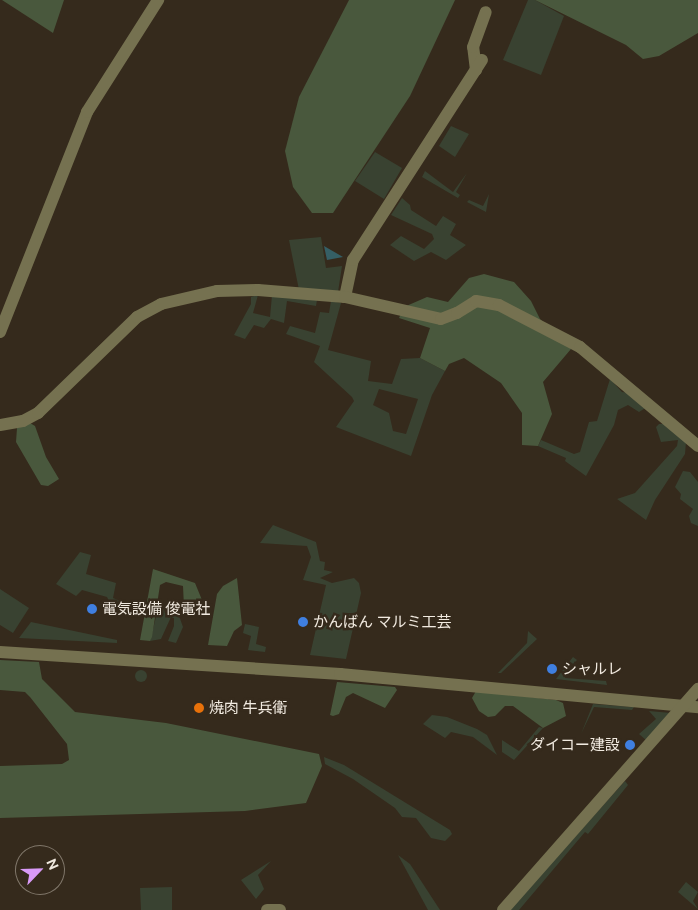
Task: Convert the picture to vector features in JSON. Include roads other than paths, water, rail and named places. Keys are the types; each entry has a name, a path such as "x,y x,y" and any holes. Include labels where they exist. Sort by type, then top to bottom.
{"street":[{"path":"0,332 87,112 158,0"},
{"path":"345,297 353,260 479,65 473,47 486,12"},
{"path":"0,425 23,421 38,413 137,317 161,304 241,289 345,297 441,319 457,313 476,300 499,305 580,347 698,446"},
{"path":"0,652 340,674 698,707"},
{"path":"503,910 698,689"},
{"path":"267,910 280,910"}],"water":[{"path":"324,246 343,257 327,260"}],"place":[{"name":"電気設備 俊電社","path":"92,609"},
{"name":"かんばん マルミ工芸","path":"303,622"},
{"name":"シャルレ","path":"552,669"},
{"name":"焼肉 牛兵衛","path":"199,708"},
{"name":"ダイコー建設","path":"630,745"}]}
